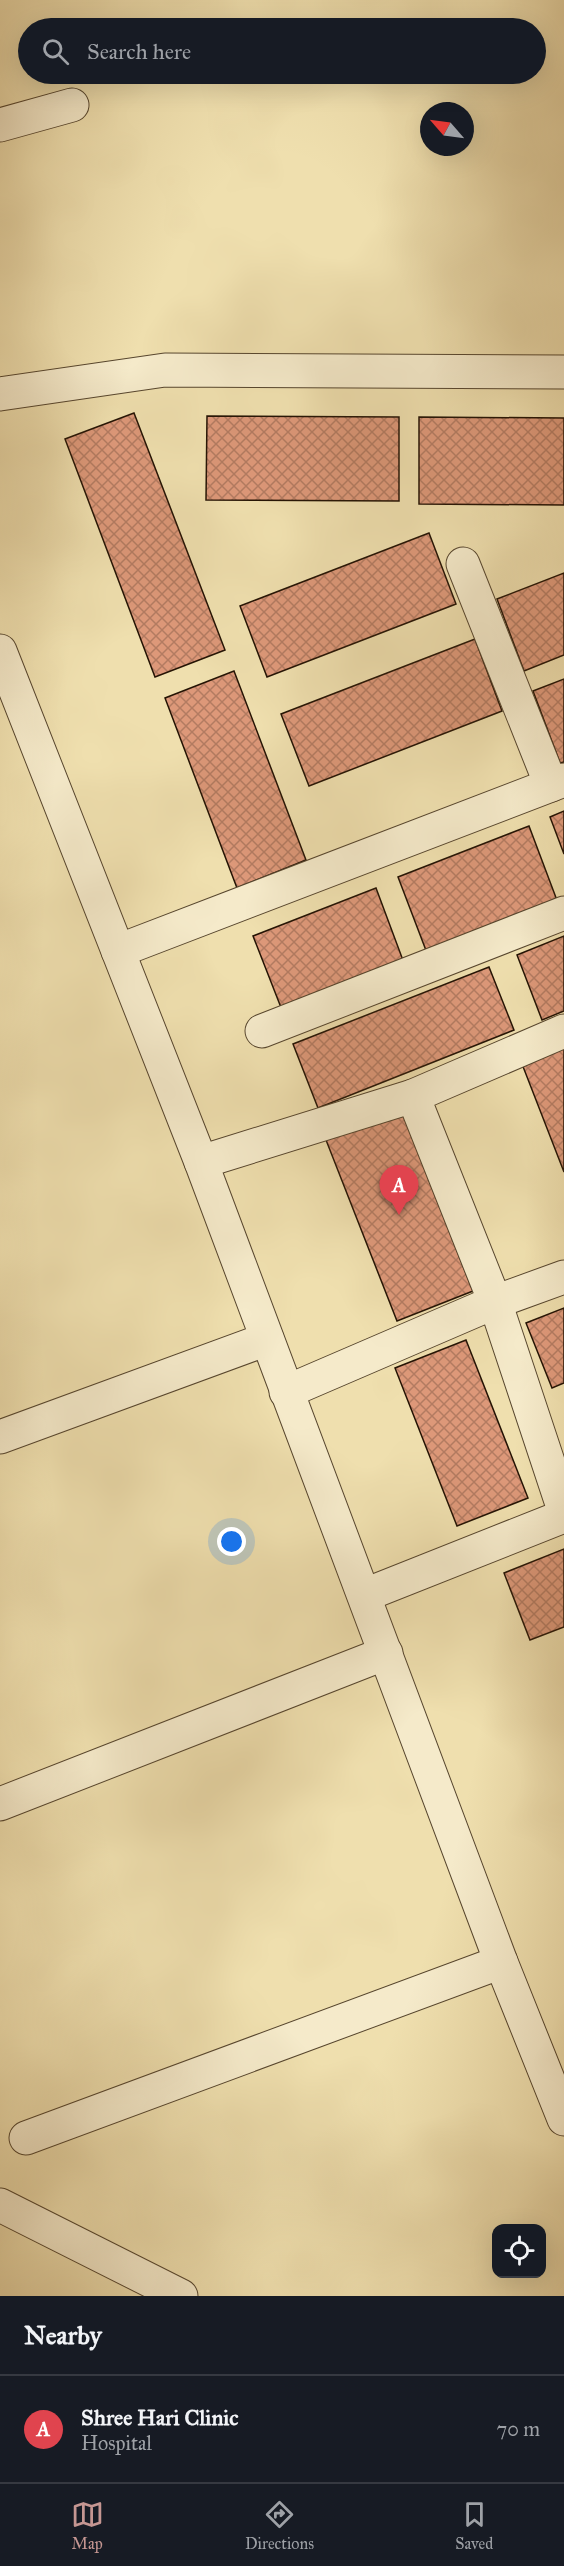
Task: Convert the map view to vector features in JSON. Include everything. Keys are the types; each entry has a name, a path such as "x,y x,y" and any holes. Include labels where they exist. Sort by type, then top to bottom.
{"street":[{"path":"0,125 72,105"},
{"path":"0,394 165,370 564,372"},
{"path":"118,951 557,783 463,564"},
{"path":"0,651 201,1162 501,1962 564,2119"},
{"path":"262,1031 564,913"},
{"path":"201,1162 413,1096 564,1031"},
{"path":"413,1096 495,1302 564,1510"},
{"path":"286,1392 495,1302 564,1276"},
{"path":"0,1437 267,1339"},
{"path":"365,1595 564,1516"},
{"path":"0,1804 386,1653"},
{"path":"26,2138 501,1962"},
{"path":"0,2205 181,2296"}],"building":[{"path":"134,413 225,650 155,677 65,439"},
{"path":"207,416 399,417 399,501 206,500"},
{"path":"419,417 564,418 564,505 419,504"},
{"path":"429,533 456,604 267,677 240,606"},
{"path":"564,573 564,655 524,671 497,599"},
{"path":"475,639 502,711 309,786 281,714"},
{"path":"234,671 306,860 237,888 165,698"},
{"path":"564,679 564,762 560,763 533,691"},
{"path":"564,811 564,854 550,817"},
{"path":"529,826 558,903 427,953 398,877"},
{"path":"376,888 404,963 282,1010 253,936"},
{"path":"564,936 564,1011 542,1020 517,955"},
{"path":"489,967 514,1030 318,1108 293,1044"},
{"path":"564,1047 564,1172 522,1064"},
{"path":"401,1109 473,1291 397,1321 326,1140"},
{"path":"564,1308 564,1383 552,1388 526,1323"},
{"path":"466,1340 528,1498 457,1526 395,1368"},
{"path":"564,1549 564,1627 530,1640 504,1573"}],"place":[{"name":"Shree Hari Clinic","path":"399,1215"}]}
